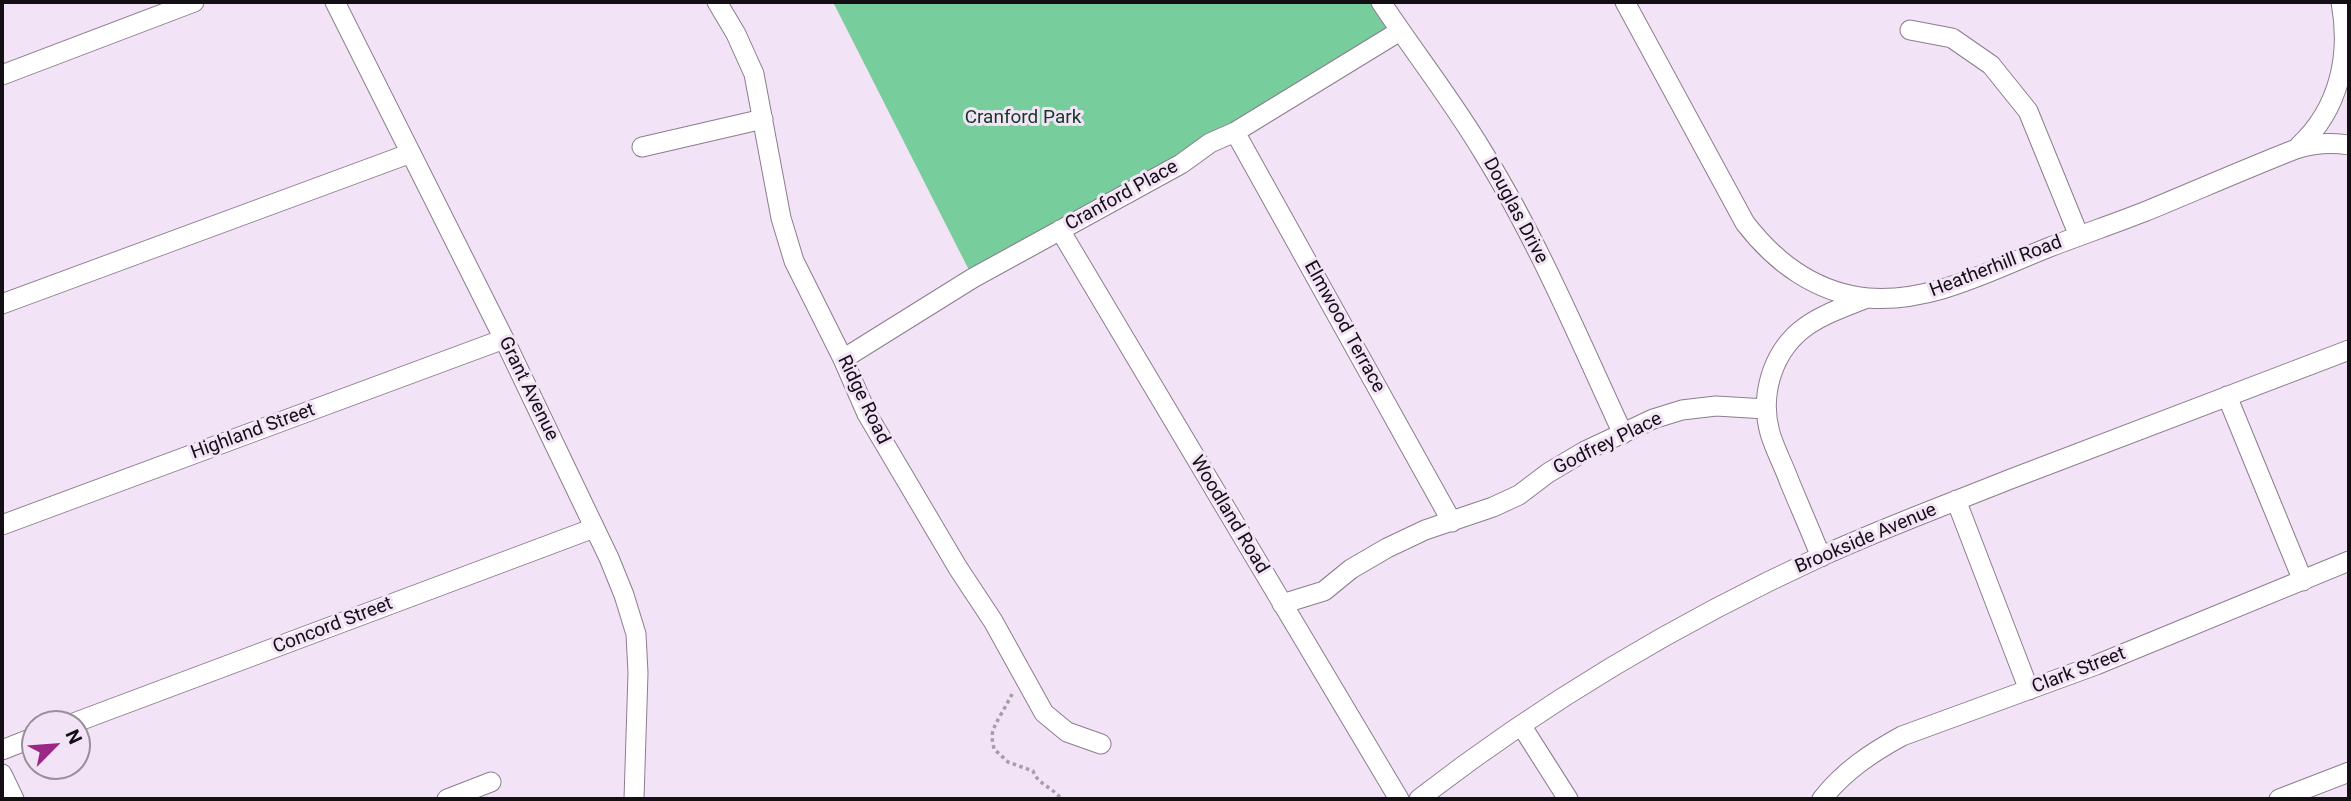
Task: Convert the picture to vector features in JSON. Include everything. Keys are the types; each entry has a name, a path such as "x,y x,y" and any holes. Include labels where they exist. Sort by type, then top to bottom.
{"street":[{"path":"2,75 194,2"},
{"name":"Grant Avenue","path":"335,2 504,339 624,595 636,634 638,673 634,799"},
{"name":"Ridge Road","path":"717,2 736,34 754,74 781,218 794,261 867,414 958,568 993,621 1044,713 1067,732 1101,744"},
{"name":"Douglas Drive","path":"1381,2 1462,118 1517,211 1623,434"},
{"name":"Heatherhill Road","path":"1625,2 1745,223 1761,244 1783,264 1808,280 1833,290 1867,298 1895,299 1934,292 2143,212 2296,149"},
{"path":"2296,149 2329,112 2339,91 2346,64 2348,38 2341,2"},
{"path":"1910,30 1952,38 1991,65 2028,111 2079,236"},
{"name":"Cranford Place","path":"843,359 974,278 1181,164 1210,143 1235,132 1400,31"},
{"path":"642,147 763,119"},
{"name":"Elmwood Terrace","path":"1235,132 1452,522"},
{"path":"2296,149 2315,143 2334,142 2349,145"},
{"path":"2,304 411,153"},
{"name":"Woodland Road","path":"1060,230 1399,799"},
{"path":"1821,557 1770,433 1766,409 1768,387 1774,366 1784,348 1799,332 1814,321 1867,298"},
{"name":"Highland Street","path":"2,525 504,339"},
{"name":"Brookside Avenue","path":"1419,799 1521,725 1652,643 1821,557 1956,500 2349,350"},
{"path":"2227,396 2303,581"},
{"name":"Godfrey Place","path":"1282,604 1324,591 1351,569 1425,530 1519,495 1548,473 1585,451 1653,419 1682,410 1733,405 1766,409"},
{"path":"1956,500 2029,690"},
{"name":"Concord Street","path":"91,717 594,528"},
{"name":"Clark Street","path":"1822,799 1853,767 1902,736 2029,690 2349,561"},
{"path":"1521,725 1568,799"},
{"path":"2,750 21,743"},
{"path":"2279,799 2349,772"},
{"path":"2,774 14,799"},
{"path":"447,799 491,782"}],"path":[{"path":"1027,681 1015,687 1000,720 993,727 994,749 1008,762 1033,771 1035,778 1061,799"}],"green space":[{"name":"Cranford Park","path":"833,2 1382,2 1400,31 973,278"}]}
